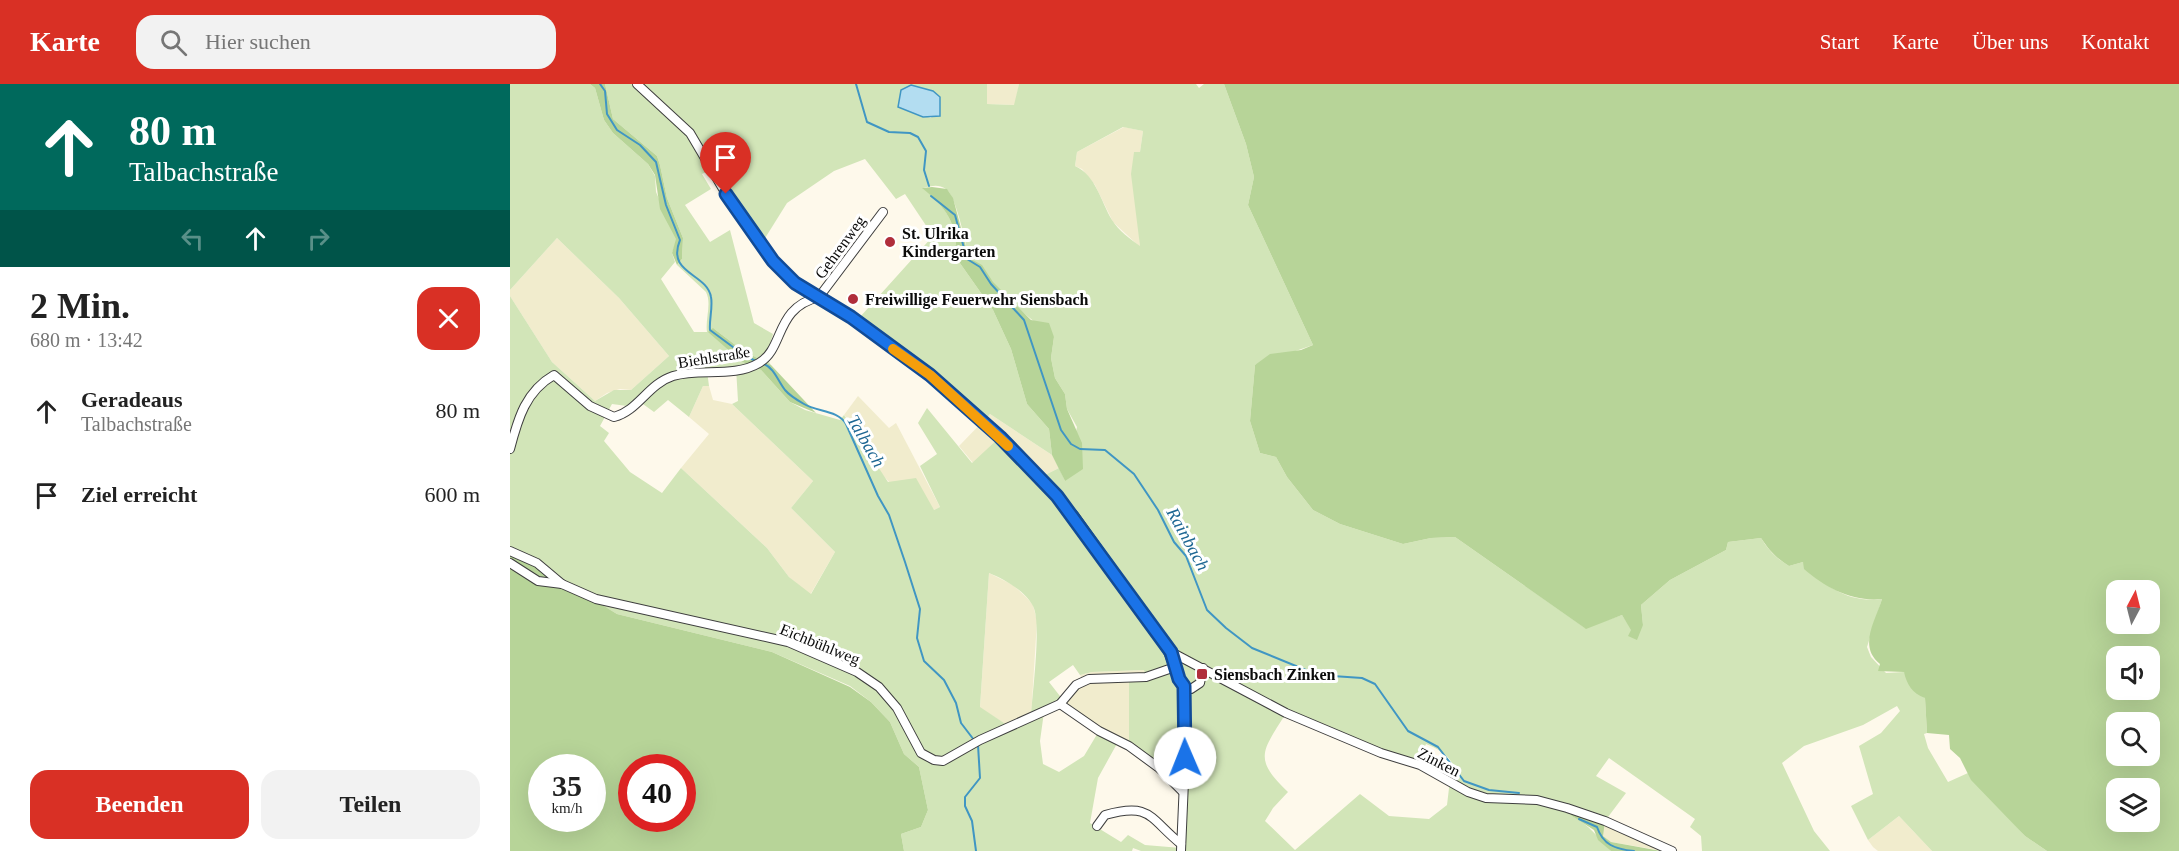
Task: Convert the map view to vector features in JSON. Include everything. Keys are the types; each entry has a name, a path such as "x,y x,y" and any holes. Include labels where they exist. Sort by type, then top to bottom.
{"street":[{"path":"637,84 690,133 726,194 773,261 795,283 851,317 930,375 1000,437 1074,515 1171,652 1184,686 1185,758 1181,848"},
{"name":"Gehrenweg","path":"819,297 883,212"},
{"name":"Biehlstraße","path":"510,449 521,411 532,391 554,375 590,406 614,417 627,414 650,388 674,376 727,372 761,362 772,348 782,325 790,315 807,300 819,297"},
{"path":"510,551 544,569 561,584"},
{"name":"Eichbühlweg","path":"510,562 538,581 561,584 596,599 788,642 857,672 879,687 897,708 921,753 928,758 943,761 977,742 1060,704 1076,685 1089,679 1146,678 1175,667"},
{"path":"538,581 544,569"},
{"name":"Zinken","path":"1171,652 1286,713 1381,753 1419,765 1468,792 1486,798 1537,800 1567,808 1605,821 1672,851"},
{"path":"1184,686 1191,689 1200,683 1203,668"},
{"path":"1060,704 1099,731 1135,750 1159,768 1182,790"},
{"path":"1097,826 1105,815 1139,810 1153,817 1181,848"}],"shaded area":[{"path":"987,84 1019,84 1015,105 987,104"},
{"path":"1124,127 1143,131 1140,152 1135,152 1140,247 1113,222 1095,185 1082,169 1075,166 1077,152"},
{"path":"557,238 619,298 669,356 631,390 620,389 607,393 595,401 552,362 510,296 510,290"},
{"path":"703,386 709,386 713,400 732,404 813,481 791,508 835,552 810,595 789,577 767,548 681,468 709,434 689,417"},
{"path":"858,396 889,428 896,423 940,507 934,510 889,482 882,474 853,424 844,415"},
{"path":"990,414 1052,455 1059,468 1039,478 973,463 959,446"},
{"path":"989,573 1013,585 1027,598 1033,605 1037,621 1031,717 1010,727 980,708"},
{"path":"1144,670 1146,677 1129,746 1060,704 1084,681 1080,675 1092,672"},
{"path":"1899,816 1932,851 1878,851 1873,847 1868,840"},
{"path":"1605,821 1663,851 1611,842 1603,836 1602,829"}],"green space":[{"path":"510,84 590,84 595,88 604,120 613,133 648,164 655,176 656,192 677,240 672,253 675,262 661,279 694,332 707,332 708,297 706,292 677,265 682,259 683,238 667,198 657,156 613,119 605,84 987,84 987,104 1014,105 1019,84 1196,84 1199,88 1204,84 1224,84 1246,144 1254,177 1248,205 1313,345 1255,365 1250,421 1260,453 1276,457 1287,477 1313,510 1340,524 1403,544 1431,538 1455,537 1585,628 1622,615 1632,630 1643,625 1641,605 1670,580 1726,550 1728,542 1761,538 1773,554 1784,563 1789,566 1803,562 1820,579 1838,591 1848,596 1870,600 1882,599 1867,647 1871,657 1886,673 1904,672 1925,698 1927,733 1924,734 1928,748 1948,782 1968,773 2025,836 2047,851 1932,851 1899,816 1868,840 1851,806 1873,794 1859,746 1881,733 1900,711 1897,706 1863,725 1804,746 1782,763 1814,831 1830,851 1702,851 1701,836 1690,827 1695,819 1609,758 1596,776 1626,793 1605,821 1572,816 1588,827 1611,851 1141,851 1133,848 1132,851 904,851 901,834 921,827 928,810 919,767 904,754 890,722 871,702 850,686 772,652 617,614 510,550 510,441 513,431 510,429 510,296 552,362 595,401 614,390 631,390 669,356 619,298 557,238 510,290","holes":["916,86 932,91 939,97 931,118 902,109","1123,127 1143,131 1140,152 1134,152 1131,174 1140,246 1115,224 1093,182 1075,166 1077,152","865,159 896,199 905,194 933,236 860,317 955,391 985,420 990,414 1052,455 1049,429 1027,404 1011,349 993,310 950,249 956,245 950,220 942,206 923,188 938,186 946,189 957,210 969,258 1029,318 1054,337 1051,358 1055,378 1065,394 1067,409 1077,427 1065,481 1059,468 1039,478 1000,437 972,463 927,408 918,423 937,454 920,466 940,507 934,510 916,478 888,482 844,415 840,420 805,410 790,402 761,370 741,360 713,328 742,350 771,365 766,358 773,334 754,323 730,230 710,242 685,205 711,189 702,174 716,167 762,243 787,203 834,171","736,368 738,401 732,404 813,481 791,508 835,552 811,594 789,577 767,548 681,468 662,493 630,472 604,441 609,433 600,426 612,404 627,406 636,399 654,412 668,400 689,417 703,386 709,386 707,371","989,573 1020,591 1033,606 1036,615 1037,643 1031,717 1010,727 980,707","1073,665 1080,675 1092,672 1144,670 1145,677 1129,679 1129,746 1182,791 1181,848 1145,845 1128,835 1121,842 1090,823 1098,778 1119,740 1099,731 1084,756 1059,772 1043,764 1040,741 1044,712 1063,700 1049,682","1286,713 1416,764 1426,744 1444,754 1452,763 1447,805 1429,819 1389,816 1360,794 1295,850 1265,821 1273,808 1288,792 1269,771 1265,762 1267,746"]},
{"path":"590,84 605,84 613,119 657,156 667,198 683,238 682,259 677,265 672,253 676,239 660,209 655,175 648,164 613,133 604,120 595,88"},
{"path":"1224,84 2179,84 2179,851 2047,851 2025,836 1971,780 1960,758 1950,749 1949,735 1927,733 1925,698 1911,688 1904,672 1878,671 1880,664 1873,657 1869,642 1872,625 1882,599 1850,596 1830,588 1804,569 1803,562 1789,566 1784,563 1761,538 1728,542 1726,550 1670,580 1641,605 1643,625 1637,640 1628,636 1631,630 1622,615 1586,629 1455,537 1431,538 1403,544 1340,524 1313,510 1287,477 1276,457 1260,453 1250,421 1255,365 1270,354 1301,350 1313,345 1248,205 1254,177 1246,144"},
{"path":"922,188 947,189 953,198 969,258 982,265 993,282 1031,320 1049,323 1054,337 1051,358 1055,378 1065,394 1067,409 1082,443 1083,469 1065,481 1052,455 1049,429 1027,404 1011,349 993,310 950,249 956,245 950,220 936,200"},
{"path":"713,328 742,350 771,365 816,413 790,402 761,370 741,361 708,332"},
{"path":"510,552 517,553 617,614 772,652 850,687 871,702 890,722 904,754 919,767 928,810 921,827 901,834 904,851 510,851"},
{"path":"1567,808 1605,821 1603,836 1611,842 1661,851 1611,851 1598,840 1594,830 1572,816"}],"water":[{"path":"911,85 933,91 940,97 940,116 923,117 898,107 901,90"}],"waterway":[{"name":"Talbach","path":"600,84 605,91 607,114 617,130 640,145 656,162 666,205 680,240 677,251 678,260 708,289 711,297 710,330 745,356 758,362"},
{"name":"Rainbach","path":"856,84 867,122 889,132 910,133 918,137 926,151 924,170 929,186"},
{"name":"Rainbach","path":"931,196 955,215 967,259 980,267 991,284 1024,320 1061,430 1071,444 1080,449 1105,450 1134,474 1158,510 1174,542 1186,556 1207,610 1252,648 1318,675 1362,678 1375,684 1408,731 1438,747 1464,781 1489,790 1519,793"},
{"name":"Talbach","path":"764,364 791,396 809,407 838,416 846,424 878,496 889,515 905,562 920,609 917,638 924,661 944,680 956,703 961,723 974,740"},
{"name":"Talbach","path":"976,851 972,821 965,806 965,797 980,778 978,745"},
{"name":"Rainbach","path":"1579,819 1597,827 1606,842 1611,845 1634,851"}],"slow traffic":[{"path":"893,349 930,375 1008,446"}],"place":[{"name":"St. Ulrika Kindergarten","path":"890,242"},
{"name":"Freiwillige Feuerwehr Siensbach","path":"853,299"},
{"name":"Siensbach Zinken","path":"1202,674"}],"route":[{"path":"726,194 773,261 795,283 851,317 930,375 1000,437 1074,515 1171,652 1179,679 1184,686 1185,758"}]}
